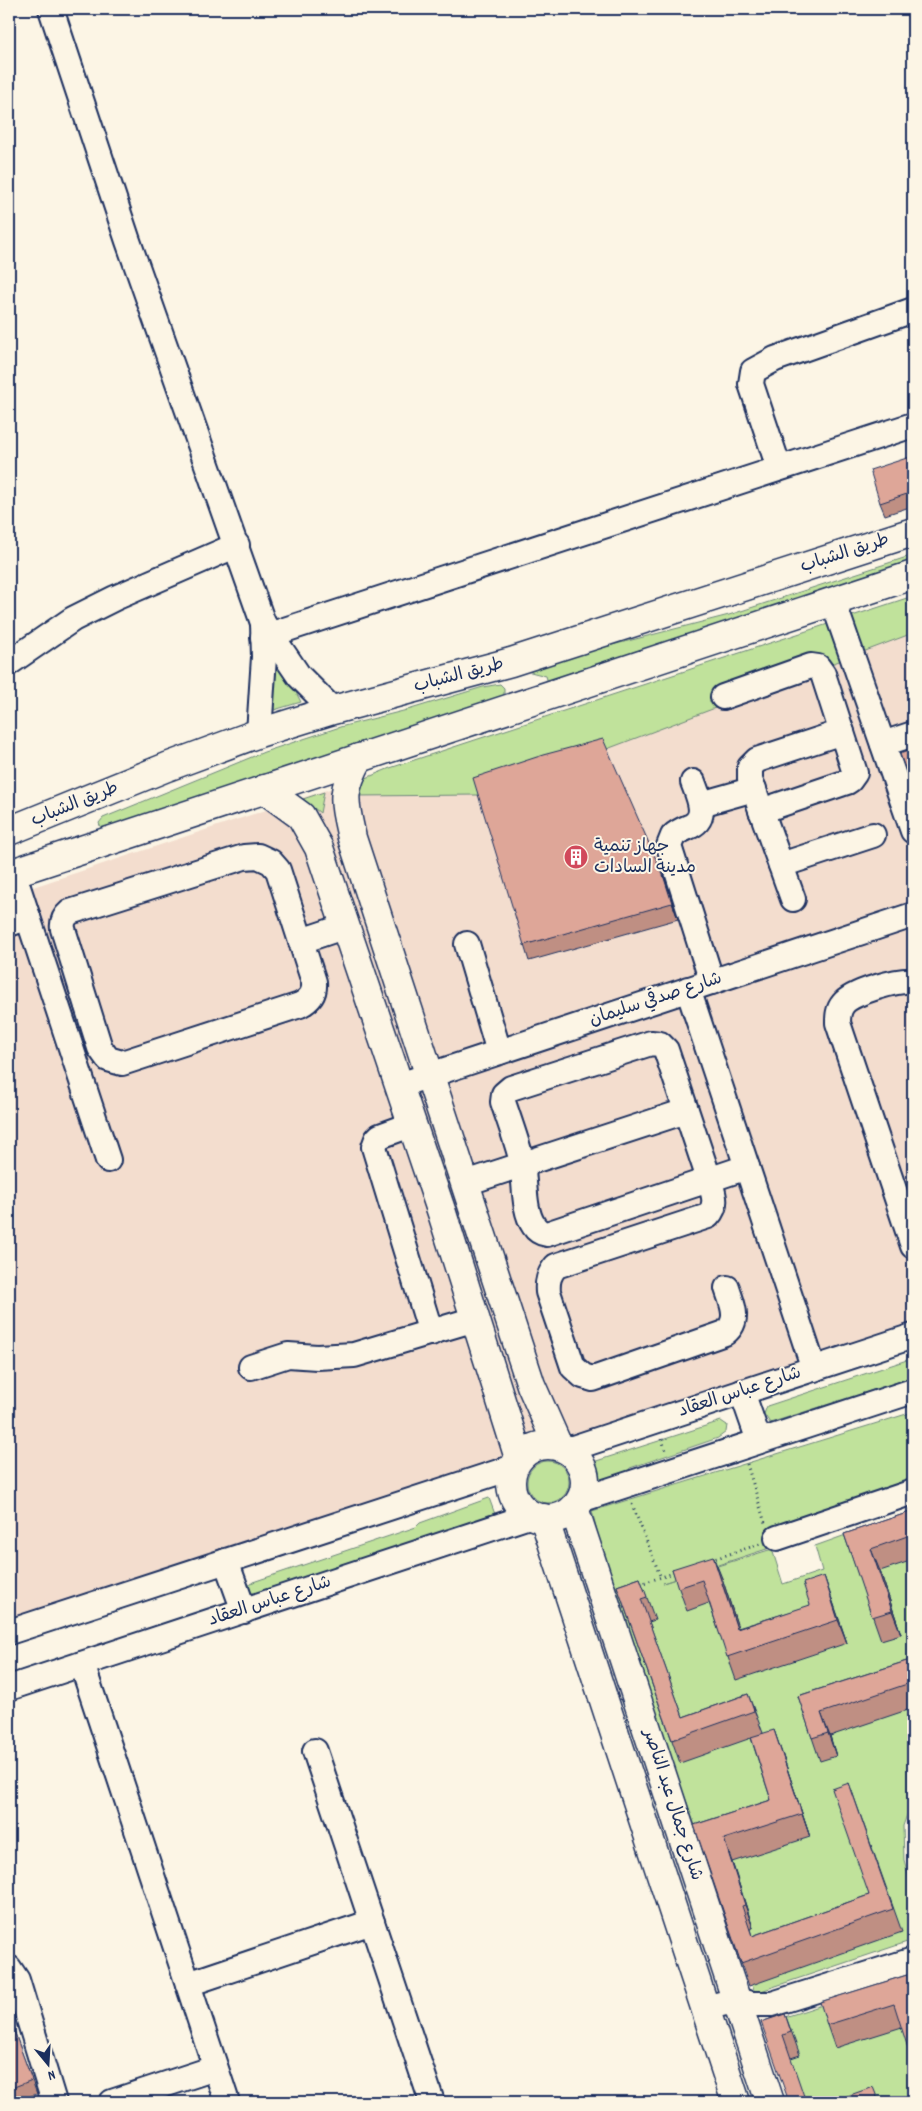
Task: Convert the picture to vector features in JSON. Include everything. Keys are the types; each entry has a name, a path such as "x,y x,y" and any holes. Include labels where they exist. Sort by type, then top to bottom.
{"main road":[{"name":"طريق الشباب","path":"9,831 260,733 333,710 511,662 913,532"},
{"path":"11,873 913,574"},
{"path":"511,662 523,667 530,677 531,691 525,703"},
{"path":"359,758 351,773 344,800 352,838 531,1385 562,1448"},
{"path":"264,789 301,816 319,848 442,1213 475,1319 516,1463"},
{"path":"74,805 73,813 76,829 80,836 92,846"},
{"path":"319,848 325,842 336,837 346,836 352,838"},
{"path":"442,1213 470,1194"},
{"path":"543,1445 562,1448 576,1457 582,1466 585,1478 584,1489 577,1504 560,1516 538,1517 520,1506 513,1495 511,1481 516,1463 530,1449 543,1445"},
{"name":"شارع جمال عبد الناصر","path":"577,1504 604,1596 770,2102"},
{"name":"شارع جمال عبد الناصر","path":"538,1517 736,2102"}],"street":[{"path":"51,9 150,305 237,545 266,632 299,676 333,710"},
{"path":"779,468 751,384 753,372 775,359 913,310"},
{"path":"266,632 913,426"},
{"path":"9,663 72,618 237,545"},
{"path":"833,601 913,831"},
{"path":"260,733 266,632"},
{"path":"701,804 757,800 850,780 855,773 823,674 815,666 722,697"},
{"path":"793,899 750,779 750,767 757,760 842,732"},
{"path":"883,744 913,734"},
{"path":"693,782 701,804 700,816 697,822 676,832 670,840 669,846 712,982"},
{"path":"781,865 873,834"},
{"path":"251,856 265,859 278,870 301,941 314,982 313,994 305,1003 117,1063 108,1059 100,1048 62,925 70,912 251,856"},
{"path":"11,873 18,920 108,1160"},
{"name":"شارع صدقي سليمان","path":"400,1085 913,915"},
{"path":"301,941 346,926"},
{"path":"467,944 500,1052"},
{"path":"913,981 899,981 848,999 840,1009 838,1023 913,1246"},
{"path":"688,990 814,1369"},
{"path":"727,1288 735,1317 732,1326 725,1333 593,1379 583,1376 573,1367 548,1292 548,1278 556,1266 708,1216 715,1205 715,1199 709,1180 666,1050 656,1043 511,1088 504,1094 503,1102 522,1165 531,1222 537,1230 547,1234 709,1180 747,1167"},
{"path":"470,1194 522,1165 686,1111"},
{"path":"413,1124 380,1136 374,1147 431,1333"},
{"path":"251,1367 288,1355 354,1355 475,1319"},
{"name":"شارع عباس العقاد","path":"562,1448 655,1421 913,1336"},
{"path":"577,1504 625,1485 913,1391"},
{"path":"742,1392 750,1444"},
{"path":"9,1632 516,1463"},
{"path":"774,1539 913,1492"},
{"name":"شارع عباس العقاد","path":"9,1688 538,1517"},
{"path":"226,1561 244,1611"},
{"path":"82,1664 227,2102"},
{"path":"315,1751 432,2102"},
{"path":"188,1984 372,1922"},
{"path":"705,2008 737,2000 751,2004 772,2004 913,1960"},
{"path":"9,1968 17,1980 54,2102"},
{"path":"718,2046 748,2035 750,2026 755,2018 772,2004"},
{"path":"112,2102 215,2068"}],"path":[{"path":"655,1421 672,1470"},
{"path":"706,1562 774,1539 750,1444"},
{"path":"625,1485 661,1578"},
{"path":"604,1596 679,1571"}],"shaded area":[{"path":"913,596 913,1327 9,1623 9,895"}],"green space":[{"path":"913,555 913,567 548,683 546,676 519,669 729,615"},
{"path":"913,596 913,633 549,771 479,795 355,796 364,779 390,768"},
{"path":"283,667 301,702 274,710 269,674"},
{"path":"500,684 504,688 504,695 498,698 102,831 99,823 103,818 264,752 340,727 411,709 483,687"},
{"path":"324,792 320,813 303,799"},
{"path":"913,1358 913,1377 770,1423 764,1414 767,1406"},
{"path":"913,1412 913,1501 663,1583 772,1549 783,1584 822,1571 815,1546 913,1511 913,1798 903,1826 904,1860 913,1892 913,1940 755,1993 614,1599 592,1511"},
{"path":"721,1421 727,1425 726,1432 718,1438 630,1468 627,1473 595,1487 591,1470 587,1464"},
{"path":"548,1461 563,1467 569,1482 563,1497 548,1503 533,1497 527,1482 533,1467"},
{"path":"489,1498 496,1517 254,1598 248,1590 248,1586 253,1582 416,1527 420,1523"},
{"path":"913,1976 913,2102 797,2102 763,2024"}],"building":[{"path":"913,456 913,492 880,503 870,470"},
{"name":"جهاز تنمية مدينة السادات","path":"603,739 663,875 672,903 524,945 473,778 543,755"},
{"path":"913,749 913,790 900,754"},
{"path":"913,1511 913,1534 871,1549 892,1611 872,1617 844,1534"},
{"path":"713,1556 737,1629 810,1605 803,1583 824,1576 838,1620 727,1657 702,1580 678,1588 672,1569"},
{"path":"640,1578 647,1597 641,1599 683,1717 748,1694 754,1711 672,1740 617,1586"},
{"path":"913,1659 913,1682 821,1713 828,1733 812,1738 798,1696"},
{"path":"774,1730 802,1814 724,1839 745,1905 742,1906 752,1936 869,1895 832,1789 849,1783 893,1909 741,1963 694,1825 771,1800 751,1737"},
{"path":"907,1975 913,1993 913,2064 894,2004 827,2025 820,2002"},
{"path":"785,2014 791,2032 783,2035 806,2102 789,2102 761,2022"},
{"path":"13,2028 32,2080 9,2089 9,2030"},
{"path":"873,2087 879,2102 830,2102"}],"place":[{"name":"جهاز تنمية مدينة السادات","path":"576,857"}]}
